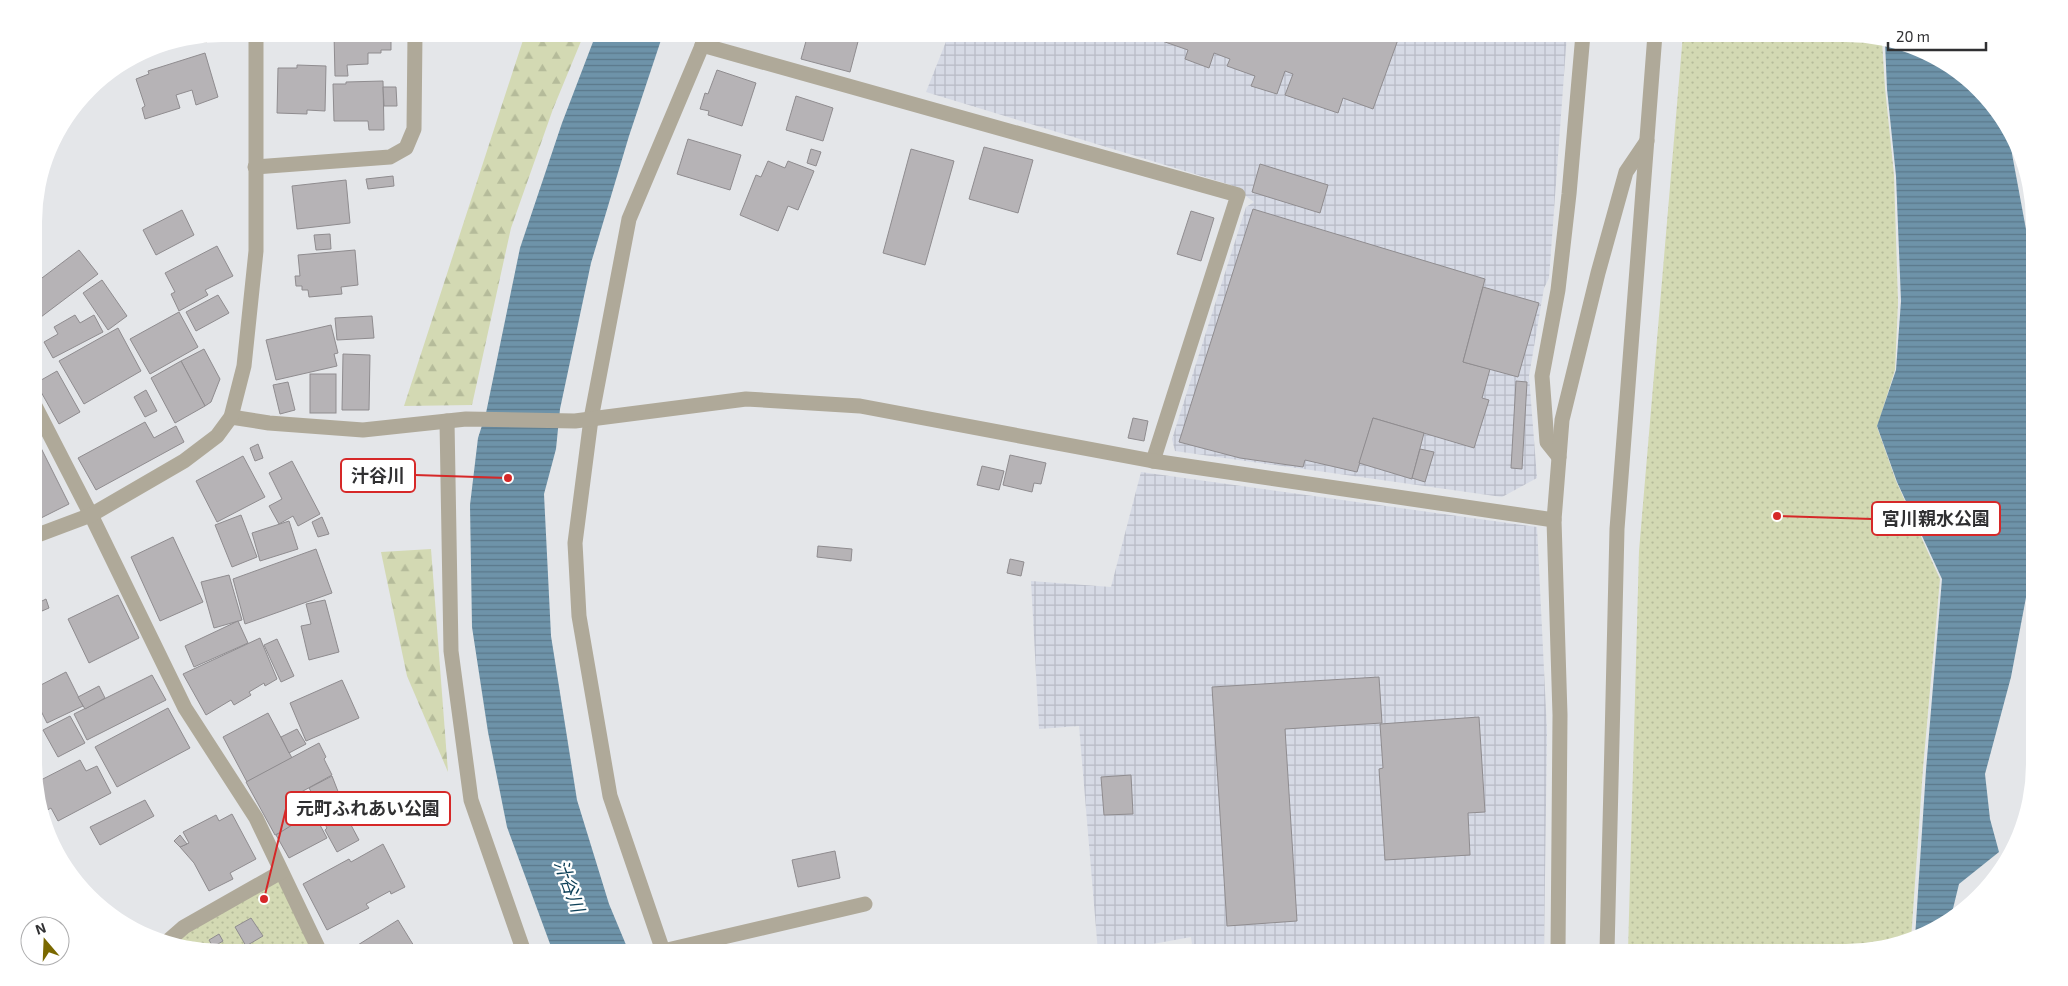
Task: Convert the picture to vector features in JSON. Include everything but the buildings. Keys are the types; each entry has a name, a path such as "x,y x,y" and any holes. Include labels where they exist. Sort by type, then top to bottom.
{"street":[{"path":"42,533 91,515 184,461 217,436 231,417 240,389 244,366 256,251 256,42"},
{"path":"255,167 390,157 406,148 414,129 415,42"},
{"path":"662,944 610,796 579,616 575,543 591,419 630,219 703,42"},
{"path":"714,42 1238,195 1153,461"},
{"path":"1559,457 1547,442 1542,376 1558,290 1569,194 1582,42"},
{"path":"1607,944 1617,528 1654,42"},
{"path":"1558,944 1560,715 1554,520 1562,420 1598,273 1626,172 1648,140"},
{"path":"231,417 269,423 363,430 466,419 575,421 746,399 860,406 1153,461 1554,520"},
{"path":"42,420 91,515 185,708 256,818 316,944"},
{"path":"447,421 451,651 470,800 521,944"},
{"path":"173,936 184,927 281,872"},
{"path":"694,944 865,904"}],"shaded area":[{"path":"946,42 1566,42 1549,278 1544,288 1529,376 1537,478 1502,497 1175,451 1172,439 1246,207 1254,202 1231,185 926,92"},
{"path":"1141,472 1537,527 1547,731 1544,944 1192,944 1191,937 1153,944 1097,944 1079,726 1039,729 1031,581 1111,587"}],"green space":[{"path":"522,42 581,42 553,109 511,228 472,405 404,406"},
{"path":"1682,42 1845,42 1882,47 1894,175 1898,302 1895,370 1877,427 1896,481 1940,579 1923,768 1912,931 1880,940 1845,944 1628,944 1639,551"},
{"path":"431,549 448,772 407,676 381,552"},
{"path":"281,872 316,944 223,944 199,942 174,937"}],"water":[{"path":"593,42 660,42 629,136 591,263 560,409 556,449 544,494 551,636 577,800 609,904 626,944 550,944 507,827 488,732 472,627 470,505 478,438 486,413 520,248 562,123"},
{"path":"1885,47 1925,61 1955,80 1973,95 1995,123 2012,154 2026,229 2026,597 2011,677 1985,774 1990,819 1999,852 1959,884 1953,907 1916,929 1926,770 1942,579 1897,482 1877,426 1896,370 1901,301 1896,176 1887,89"}],"place":[{"name":"汁谷川","path":"508,478"},
{"name":"宮川親水公園","path":"1777,516"},
{"name":"元町ふれあい公園","path":"264,899"}]}
